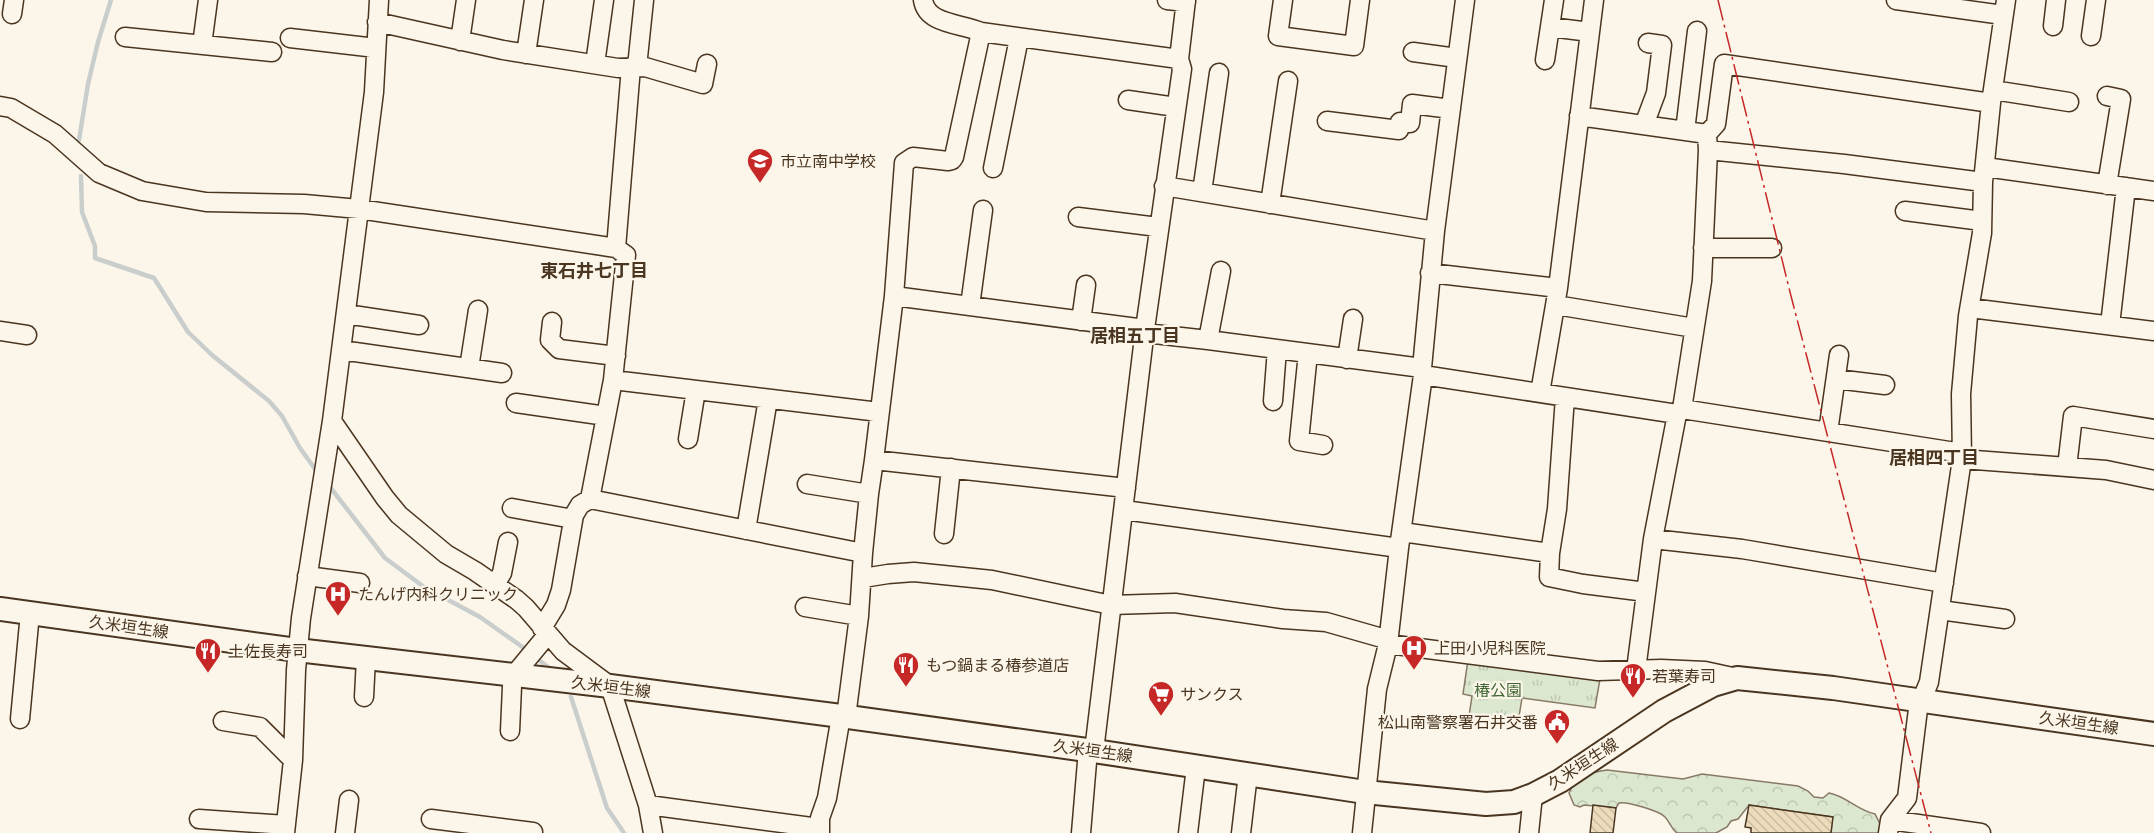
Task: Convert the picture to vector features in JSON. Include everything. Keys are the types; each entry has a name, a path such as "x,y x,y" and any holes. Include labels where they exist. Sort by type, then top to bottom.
{"main road":[{"name":"久米垣生線","path":"0,609 366,658 525,661 610,686 1091,751 1365,792 1486,804 1514,802 1533,795 1560,781 1664,711 1713,685 1737,678 1923,700 2154,734"}],"street":[{"path":"202,45 208,0"},
{"path":"199,819 285,829 293,760 297,650 346,314 374,92 379,0"},
{"path":"460,41 466,0"},
{"path":"526,54 534,0"},
{"path":"595,64 604,0"},
{"path":"616,248 634,67 644,0"},
{"path":"923,0 926,12 934,18 981,32 1179,59"},
{"path":"1081,833 1124,510 1158,227 1182,69 1179,59 1186,1 1167,0"},
{"path":"1283,0 1278,36 1354,46 1360,0"},
{"path":"1362,833 1377,689 1388,642 1422,371 1435,231 1466,0"},
{"path":"1545,60 1554,0"},
{"path":"1540,393 1557,296 1594,0"},
{"path":"1896,0 2005,8 1992,97 1982,221 1961,394 1962,456 1944,584 1929,682 1918,709 1907,798 1889,827 1981,833"},
{"path":"2053,26 2056,0"},
{"path":"2091,36 2096,0"},
{"path":"377,22 526,54 618,68 645,67 704,84 706,64"},
{"path":"1550,27 1590,32"},
{"path":"1685,131 1697,31"},
{"path":"648,806 820,831 844,717 859,616 863,578 862,553 894,296 904,163 913,158 948,161 954,157 981,32"},
{"path":"125,37 272,52"},
{"path":"290,38 376,48"},
{"path":"993,168 1019,38"},
{"path":"1644,125 1656,93 1662,45 1648,43"},
{"path":"1413,52 1457,58"},
{"path":"1636,670 1653,539 1695,328 1701,281 1708,142 1716,124 1724,64 1992,97 2069,102"},
{"path":"1202,192 1219,73"},
{"path":"1270,204 1288,81"},
{"path":"2107,96 2121,99 2107,185"},
{"path":"1128,100 1176,107"},
{"path":"1327,121 1399,130 1400,122 1410,123 1412,104 1450,109"},
{"path":"0,106 11,108 55,134 99,173 142,191 206,202 304,204 359,209 616,248 626,255 616,356 590,500"},
{"path":"1579,116 1685,131 1708,142 1984,175 2154,191"},
{"path":"1164,186 1435,231"},
{"path":"2110,325 2126,188"},
{"path":"970,306 983,210"},
{"path":"1905,212 1982,221"},
{"path":"1078,217 1158,227"},
{"path":"1703,248 1772,248"},
{"path":"1208,340 1221,271"},
{"path":"1430,273 1557,296 1695,328"},
{"path":"1081,321 1086,285"},
{"path":"894,296 1308,353 1565,397 1828,432 1962,456 2106,470 2154,480"},
{"path":"1970,308 2154,331"},
{"path":"469,369 478,310"},
{"path":"346,314 419,325"},
{"path":"1347,359 1353,319"},
{"path":"552,322 550,340 559,349 616,356"},
{"path":"0,331 27,335"},
{"path":"1273,401 1277,349"},
{"path":"341,350 502,373"},
{"path":"1308,353 1299,441 1323,445"},
{"path":"1828,432 1839,355"},
{"path":"1836,378 1885,385"},
{"path":"613,380 879,412"},
{"path":"688,439 696,390"},
{"path":"1565,397 1559,487 1549,577 1646,592"},
{"path":"746,530 768,399"},
{"path":"516,403 606,416"},
{"path":"2067,467 2073,416 2154,429"},
{"path":"332,421 399,515 446,554 526,608 563,651 610,686 648,806 653,833"},
{"path":"874,460 1126,488"},
{"path":"944,534 951,468"},
{"path":"807,484 868,494"},
{"path":"510,731 512,686 545,631 556,605 561,590 573,519 580,505 590,500 862,553"},
{"path":"513,508 573,519"},
{"path":"1124,510 1400,540 1550,553"},
{"path":"1653,539 1742,549 1944,584"},
{"path":"495,585 502,573 508,542"},
{"path":"863,578 914,572 981,579 1111,605 1175,603 1215,607 1283,619 1326,622 1388,642 1598,671 1706,671 1737,678"},
{"path":"308,576 360,583"},
{"path":"806,607 859,616"},
{"path":"1940,610 2005,619"},
{"path":"20,719 30,613"},
{"path":"364,698 366,658"},
{"path":"223,721 260,727 293,760"},
{"path":"1188,833 1196,767"},
{"path":"1241,833 1248,774"},
{"path":"1529,833 1533,795"},
{"path":"345,833 349,800"},
{"path":"431,819 533,827"}],"green space":[{"name":"椿公園","path":"1468,660 1600,679 1595,708 1522,698 1518,723 1469,716 1472,696 1463,694"},
{"path":"1607,770 1683,779 1702,774 1798,786 1814,797 1823,798 1829,793 1875,814 1880,824 1880,833 1831,833 1832,817 1749,805 1738,819 1731,821 1727,827 1716,833 1677,833 1667,819 1650,809 1623,803 1619,803 1616,808 1574,805 1569,793 1575,783 1589,774"}],"building":[{"path":"1593,805 1616,808 1613,833 1590,833"},
{"path":"1749,805 1833,817 1831,833 1751,833 1751,828 1745,827"}],"waterway":[{"path":"79,140 88,84 111,0"},
{"path":"81,176 82,212 95,246 95,258 154,278 188,332 212,355 269,401 282,416 315,469"},
{"path":"330,487 385,558 424,587 480,617 528,651"},
{"path":"534,656 549,668"},
{"path":"571,697 607,808 624,833"}],"power":[{"path":"1718,0 1791,296 1931,833"}],"place":[{"name":"市立南中学校","path":"760,184"},
{"name":"たんげ内科クリニック","path":"338,617"},
{"name":"上田小児科医院","path":"1414,671"},
{"name":"土佐長寿司","path":"208,674"},
{"name":"もつ鍋まる椿参道店","path":"906,688"},
{"name":"若葉寿司","path":"1633,699"},
{"name":"サンクス","path":"1161,717"},
{"name":"松山南警察署石井交番","path":"1557,745"}],"district":[{"name":"東石井七丁目","path":"594,271"},
{"name":"居相五丁目","path":"1135,336"},
{"name":"居相四丁目","path":"1934,458"}]}
